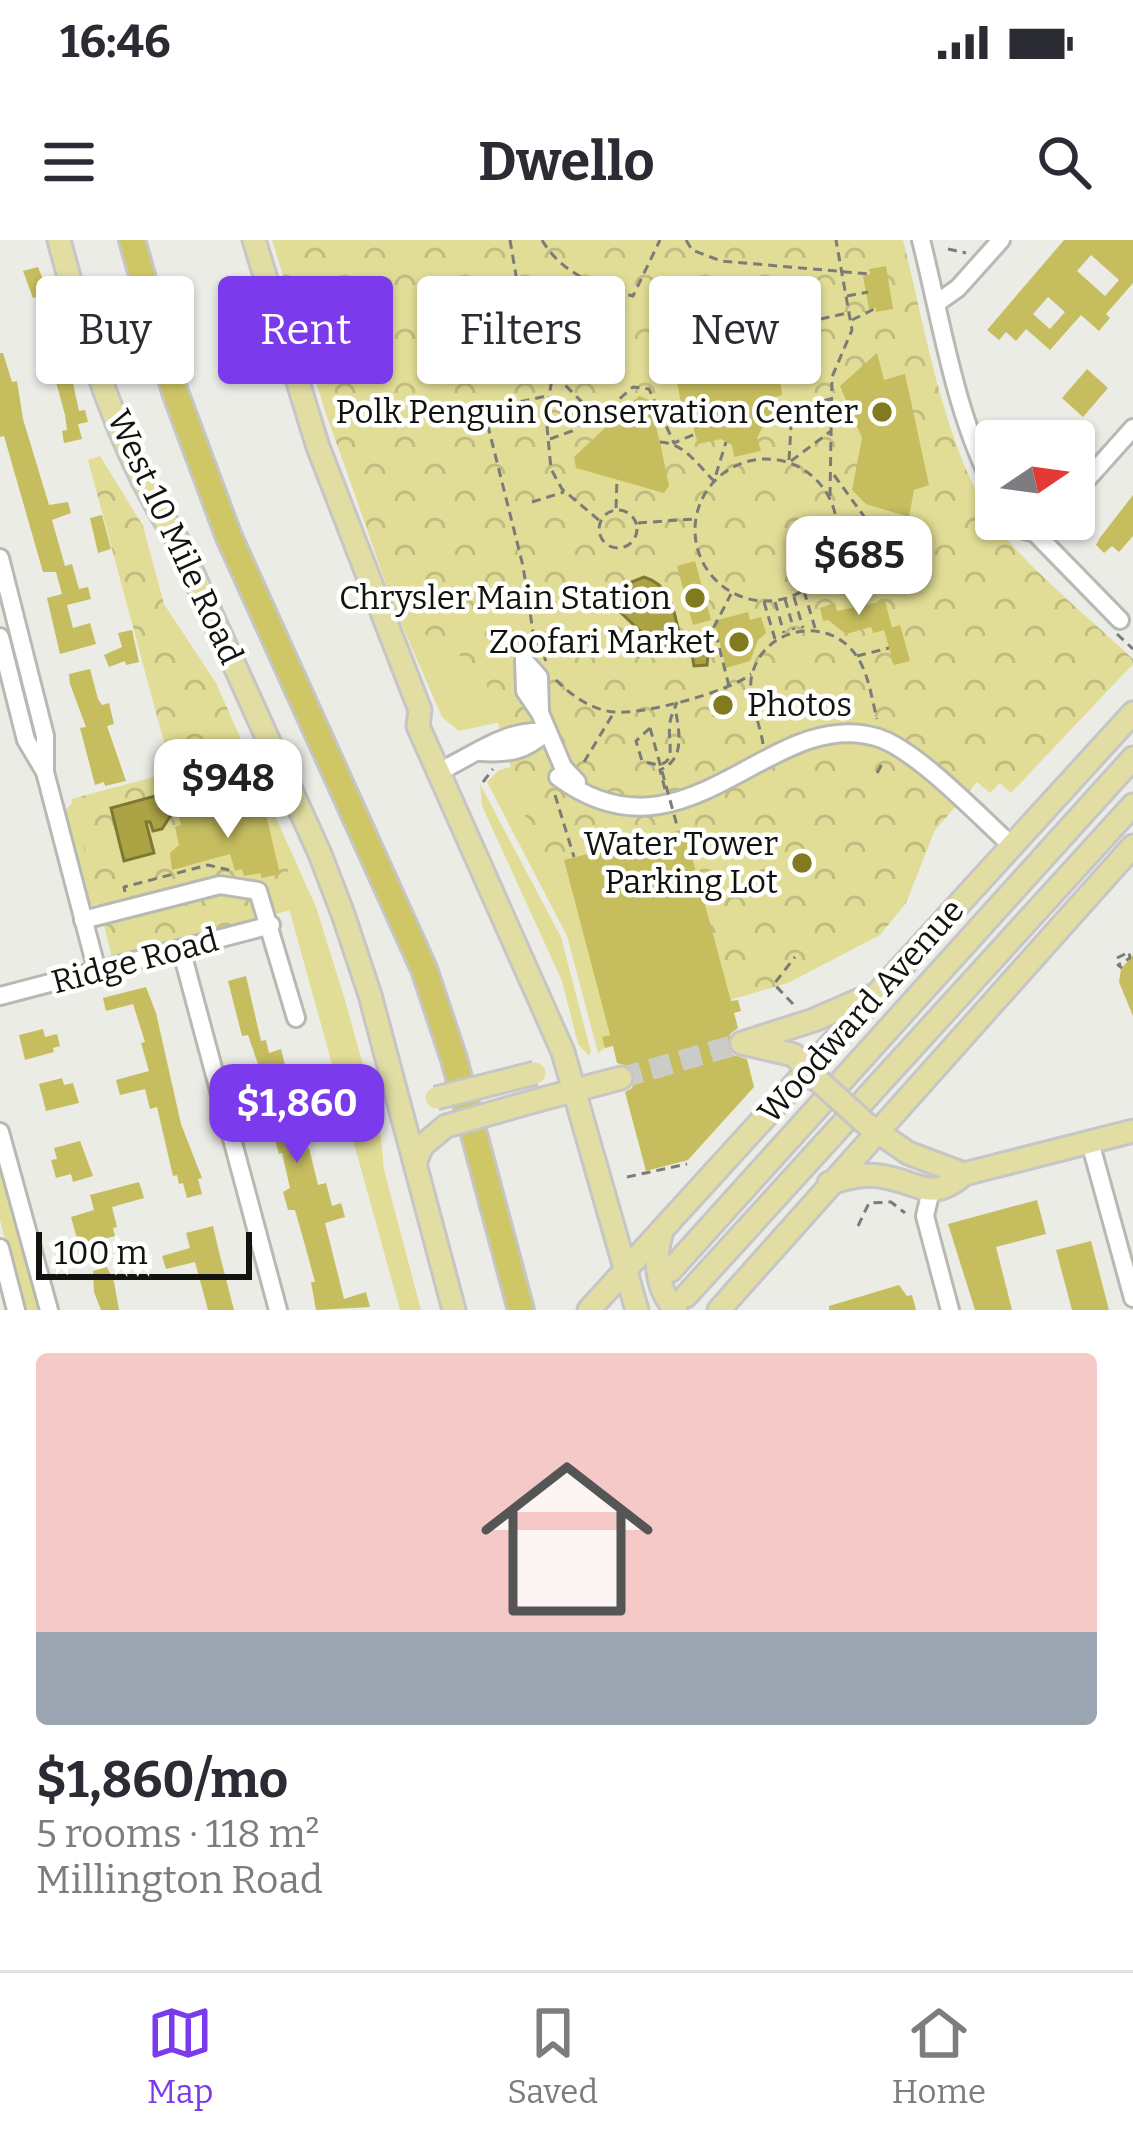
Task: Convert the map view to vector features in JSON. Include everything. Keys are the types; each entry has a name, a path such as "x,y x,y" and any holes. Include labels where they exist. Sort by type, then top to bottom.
{"highway":[{"path":"132,240 175,392 229,536 424,969 454,1059 521,1310"}],"main road":[{"name":"West 10 Mile Road","path":"59,240 80,315 152,501 178,541 332,884 370,994 454,1310"},
{"path":"254,240 326,469 420,710 418,726 556,1035 637,1310"},
{"name":"Woodward Avenue","path":"595,1304 813,1075 878,992 1133,713"},
{"name":"Woodward Avenue","path":"670,1271 1133,758"},
{"name":"Woodward Avenue","path":"681,1303 1133,806"},
{"path":"718,1310 829,1183 870,1128 1133,846"},
{"path":"878,992 829,1015 742,1043 794,1055 870,1128 908,1154 964,1174"},
{"path":"399,1099 436,1098 535,1073 553,1053 556,1035"},
{"path":"415,1163 427,1141 446,1126 621,1078"},
{"path":"829,1183 880,1175 931,1190 949,1188 964,1174 1133,1131"},
{"path":"662,1230 658,1276 667,1301 681,1303"}],"street":[{"path":"921,240 975,444"},
{"path":"937,303 958,288 1001,240"},
{"path":"1095,471 1133,428"},
{"path":"1043,540 1120,620"},
{"path":"0,558 45,736 46,772 97,970"},
{"path":"19,631 0,636 26,740 46,772"},
{"path":"540,713 563,767 584,788 606,800"},
{"path":"438,772 481,752 502,736 524,730 546,732"},
{"path":"556,786 644,807 676,802 808,742 860,734 891,743 910,755 1011,845"},
{"path":"83,920 220,886 259,892 296,1018"},
{"name":"Ridge Road","path":"0,996 271,925"},
{"path":"181,949 278,1310"},
{"path":"0,1132 49,1310"},
{"path":"1090,1142 1133,1298"},
{"path":"931,1190 925,1216 950,1310"},
{"path":"0,1248 16,1310"}],"path":[{"path":"510,240 516,276"},
{"path":"542,240 562,265 604,288 633,296 660,240"},
{"path":"686,240 692,250 721,261 870,274"},
{"path":"726,442 696,519 700,555 712,576 731,592 764,601 794,596 825,569 836,541 830,497 832,377 852,330 836,240"},
{"path":"948,249 966,254"},
{"path":"846,296 868,292"},
{"path":"850,321 876,308"},
{"path":"821,319 849,313"},
{"path":"552,384 546,440 550,469 565,492 600,521 602,541 618,549 634,540 636,524 630,514 616,510"},
{"path":"564,384 605,426"},
{"path":"598,418 633,387 649,389 674,443 714,481"},
{"path":"461,415 548,396"},
{"path":"780,412 832,399"},
{"path":"659,408 667,406"},
{"path":"789,462 792,409"},
{"path":"484,410 523,566 532,632 547,662"},
{"path":"546,440 567,434 591,411"},
{"path":"789,462 832,430"},
{"path":"660,442 674,443 695,434"},
{"path":"714,481 747,458 789,462 813,476 830,497"},
{"path":"832,471 872,527"},
{"path":"616,510 617,479"},
{"path":"532,502 565,492"},
{"path":"600,521 616,510"},
{"path":"636,524 696,519"},
{"path":"872,527 896,531 905,540 911,563 899,585 887,590 863,586 848,566 850,546 872,527"},
{"path":"836,541 850,546"},
{"path":"804,590 815,630"},
{"path":"730,687 714,627 731,592"},
{"path":"794,596 804,630"},
{"path":"785,599 794,632"},
{"path":"764,601 775,640"},
{"path":"774,601 784,635"},
{"path":"760,752 763,738 751,696 753,672 775,640 794,632 815,630 838,638 857,656 879,725"},
{"path":"857,656 889,648"},
{"path":"550,682 554,677 582,700 614,712 635,712 730,687 753,672"},
{"path":"677,700 670,723 673,748 666,760 659,764 642,761 636,751 636,741 650,728 678,829"},
{"path":"577,759 583,765 614,712"},
{"path":"666,793 660,770 674,762 679,752 675,712"},
{"path":"877,772 882,764"},
{"path":"484,782 496,768"},
{"path":"556,786 574,857"},
{"path":"652,796 679,789"},
{"path":"1118,958 1129,952 1130,958 1118,965 1122,968"},
{"path":"794,1004 774,984 795,957"},
{"path":"627,1177 687,1164"},
{"path":"858,1226 869,1203 865,1190"},
{"path":"869,1203 891,1202 905,1213"}],"green space":[{"path":"272,240 903,240 942,400 975,488 975,540 1008,540 1133,664 1011,793 1000,783 990,793 977,782 935,830 906,903 880,935 788,983 610,1035 564,861 545,858 534,846 485,679 464,659 416,628 396,606 317,384 393,384 393,276 283,276"},
{"path":"333,432 487,636 505,721 459,731 442,717 394,607"},
{"path":"100,456 143,526 164,604 216,683 268,800 299,908 112,957 71,799 172,772 88,460"},
{"path":"526,763 544,779 610,1035 603,1037 605,1048 598,1053 567,936 487,782 499,770"},
{"path":"480,784 561,937 589,1056 578,1044 562,981 482,806"},
{"path":"268,800 316,907 345,1000 380,1127 384,1170 421,1310 400,1310 280,876"},
{"path":"72,803 125,897 92,906 88,902 64,812"},
{"path":"0,1150 41,1310 23,1310 0,1220"}],"shaded area":[{"path":"644,577 667,594 680,636 703,635 707,665 694,666 691,648 657,647 618,610 616,602 624,585"},
{"path":"177,790 180,801 162,829 153,831 146,822 154,853 124,861 111,808"}],"building":[{"path":"1064,240 1133,240 1133,283 1106,314 1110,318 1099,331 1081,315 1050,350 1026,329 1016,341 1006,332 999,340 987,330","holes":["1091,255 1119,280 1105,296 1077,271","1048,297 1065,312 1050,329 1033,314"]},
{"path":"886,266 893,309 876,312 876,308 869,309 863,276 870,274 869,269"},
{"path":"38,267 42,276 36,276 36,297 33,298 23,271"},
{"path":"0,353 12,382 17,381 23,419 49,505 68,502 71,513 52,520 65,566 72,564 79,589 88,587 91,599 67,605 73,628 90,623 96,644 60,654 47,598 62,594 56,572 43,572 4,436 0,437"},
{"name":"Polk Penguin Conservation Center","path":"877,353 884,380 905,374 929,485 914,490 909,517 866,504 852,490 862,438 840,386"},
{"path":"1087,369 1108,388 1083,417 1062,398"},
{"path":"57,384 73,384 79,411 85,410 88,422 78,424 82,439 64,443 65,415"},
{"path":"677,384 781,384 782,395 776,397 783,422 762,428 757,438 761,451 734,457 732,445 721,439 698,444"},
{"path":"639,396 649,400 660,442 669,486 664,493 576,468 574,457"},
{"path":"1133,495 1133,536 1119,552 1112,546 1104,553 1096,545 1099,539"},
{"path":"102,515 111,549 98,553 90,518"},
{"name":"Chrysler Main Station","path":"695,561 711,620 693,625 677,566"},
{"path":"885,601 892,628 873,633 871,627 846,634 823,621 820,608 835,603 837,611"},
{"name":"Zoofari Market","path":"748,612 750,620 761,617 766,633 750,661 726,668 714,621"},
{"path":"900,625 910,661 894,665 884,630"},
{"path":"132,630 139,662 109,667 104,655 122,647 118,633"},
{"path":"90,669 98,699 102,705 109,703 114,724 107,726 126,781 105,786 104,782 95,785 80,728 86,727 70,684 69,674"},
{"path":"263,802 280,874 244,876 242,869 235,871 230,854 172,870 170,853 179,845 175,827 181,825 179,817"},
{"path":"697,826 700,839 688,842 731,1001 738,1000 741,1011 734,1013 738,1028 730,1034 728,1046 733,1055 747,1059 754,1087 688,1160 646,1171 625,1092 632,1088 636,1075 631,1067 617,1063 613,1046 605,1048 602,1037 610,1035 564,860"},
{"path":"1133,955 1133,1016 1119,982 1121,969"},
{"path":"246,976 261,1041 266,1040 269,1053 281,1049 286,1069 278,1071 287,1106 294,1104 298,1115 287,1118 293,1141 299,1140 302,1150 309,1148 318,1185 326,1183 332,1206 341,1203 345,1217 325,1223 344,1299 366,1292 370,1307 316,1310 311,1282 315,1282 295,1210 288,1210 283,1192 290,1188 259,1067 248,1035 242,1036 228,981"},
{"path":"146,987 181,1124 202,1178 198,1179 202,1194 187,1198 183,1183 173,1176 157,1107 150,1109 145,1089 120,1095 116,1080 149,1071 141,1043 145,1042 133,1004 106,1011 103,998"},
{"path":"43,1029 45,1037 57,1034 60,1046 25,1060 19,1035"},
{"path":"62,1078 64,1085 73,1083 79,1103 46,1111 39,1084"},
{"path":"80,1141 93,1176 73,1182 71,1174 56,1178 51,1160 57,1159 54,1148"},
{"path":"139,1182 144,1198 112,1207 115,1236 79,1246 71,1217 94,1210 90,1195"},
{"path":"1037,1200 1046,1234 996,1247 1012,1310 975,1310 948,1224"},
{"path":"213,1226 234,1310 208,1310 195,1262 166,1269 162,1256 190,1248 186,1233"},
{"path":"1091,1241 1109,1310 1072,1310 1056,1250"},
{"path":"107,1267 119,1310 101,1310 94,1292 93,1271"},
{"path":"899,1285 907,1296 912,1295 916,1310 829,1310 829,1306"}],"tunnel":[{"path":"621,1078 742,1043"}],"place":[{"name":"Polk Penguin Conservation Center","path":"882,412"},
{"name":"Chrysler Main Station","path":"695,598"},
{"name":"Zoofari Market","path":"739,642"},
{"name":"Photos","path":"723,705"},
{"name":"Water Tower Parking Lot","path":"802,863"}]}
